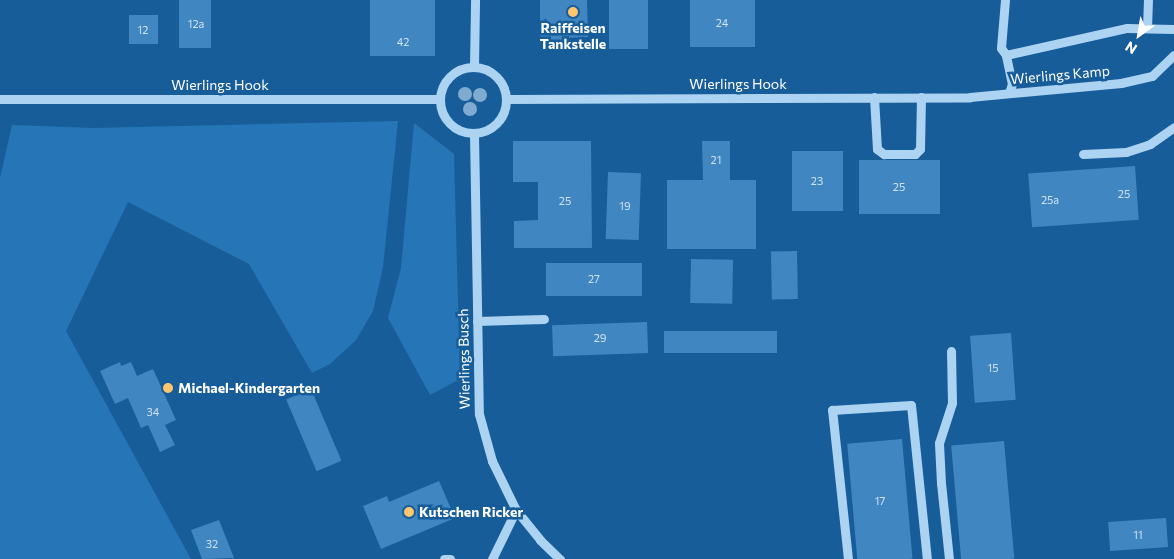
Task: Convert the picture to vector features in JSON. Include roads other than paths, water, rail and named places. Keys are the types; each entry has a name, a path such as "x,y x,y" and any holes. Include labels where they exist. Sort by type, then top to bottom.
{"street":[{"path":"474,67 475,0"},
{"path":"1004,0 1001,48 1006,55 1012,84 1010,93"},
{"path":"1148,0 1148,28"},
{"path":"1006,55 1126,28 1174,29"},
{"name":"Wierlings Kamp","path":"970,97 1121,83 1152,76 1174,58"},
{"path":"474,67 486,70 497,77 504,87 506,99 501,119 484,132 474,134 455,128 448,122 442,114 440,99 443,86 450,76 461,69 474,67"},
{"path":"874,97 877,150 884,154 915,154 920,149 921,97"},
{"name":"Wierlings Hook","path":"506,99 970,97"},
{"name":"Wierlings Hook","path":"0,99 440,99"},
{"path":"1083,154 1126,152 1150,144 1174,127"},
{"name":"Wierlings Busch","path":"474,134 479,414 492,462 516,510 540,540 560,559"},
{"path":"477,321 544,318"},
{"path":"950,559 941,483 939,443 952,403 951,351"},
{"path":"848,559 832,410 911,405 926,559"},
{"path":"492,559 516,510"},
{"path":"444,559 450,559"}],"place":[{"name":"Raiffeisen Tankstelle","path":"573,12"},
{"name":"Michael-Kindergarten","path":"168,388"},
{"name":"Kutschen Ricker","path":"409,512"}]}
